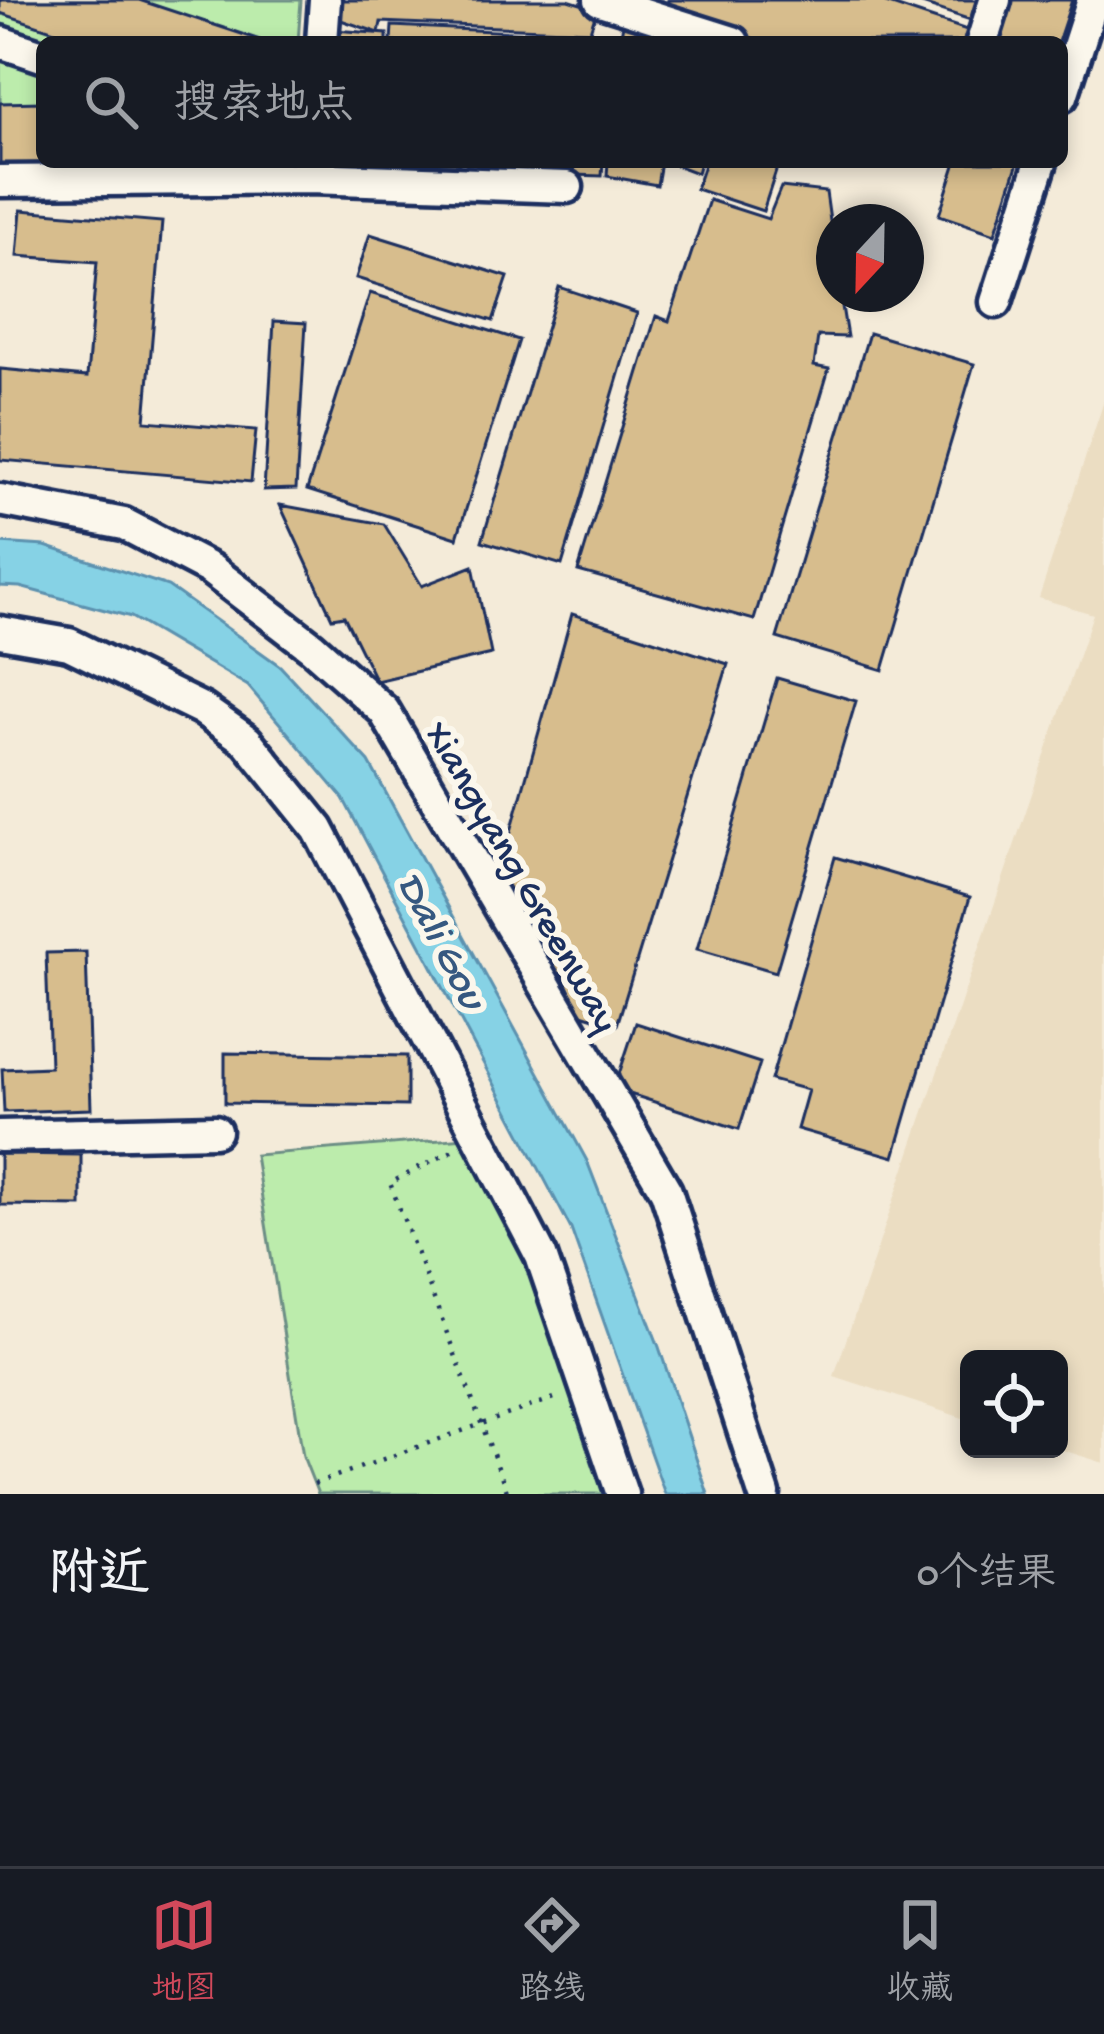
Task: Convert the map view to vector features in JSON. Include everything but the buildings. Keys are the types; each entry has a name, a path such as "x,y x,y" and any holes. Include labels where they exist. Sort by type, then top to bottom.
{"street":[{"path":"322,36 325,0"},
{"path":"600,0 714,36"},
{"path":"984,36 995,0"},
{"path":"1068,77 1093,0"},
{"path":"0,42 36,54"},
{"path":"996,302 1039,168"},
{"path":"0,181 310,170 567,187"},
{"name":"Xiangyang Greenway","path":"0,500 124,524 210,569 312,646 384,711 665,1191 764,1494"},
{"path":"0,632 70,644 202,709 247,741 317,829 541,1256 622,1494"},
{"path":"0,1136 215,1131"}],"path":[{"path":"478,1137 390,1183 508,1494"},
{"path":"314,1484 585,1387"}],"shaded area":[{"path":"1104,401 1104,1463 1068,1452 1068,1350 960,1350 960,1417 834,1376 1093,614 1039,598"}],"green space":[{"path":"0,0 301,0 298,36 36,36 36,115 0,112"},
{"path":"478,1137 627,1494 318,1494 303,1456 255,1155"}],"water":[{"name":"Dali Gou","path":"0,543 45,546 168,586 280,666 369,762 587,1161 659,1347 708,1494 665,1494 571,1229 343,798 248,686 131,617 20,587 0,586"}]}
